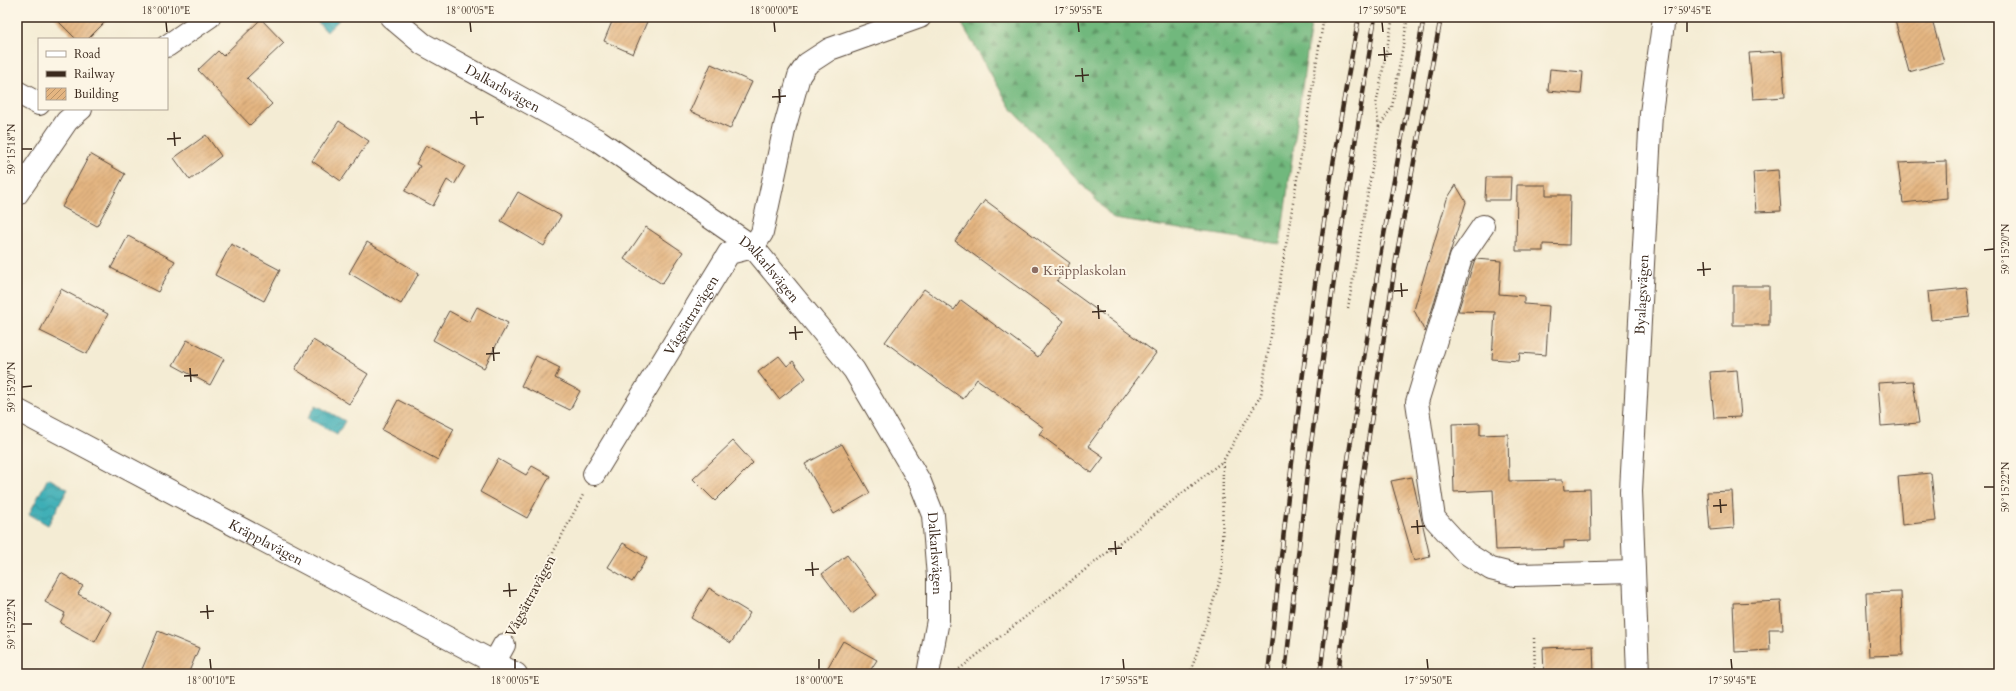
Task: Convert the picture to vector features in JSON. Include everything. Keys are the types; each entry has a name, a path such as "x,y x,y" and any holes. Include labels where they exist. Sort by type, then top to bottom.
{"street":[{"path":"168,45 209,17"},
{"name":"Dalkarlsvägen","path":"391,17 423,44 599,141 753,247 854,370 920,482 933,515 938,578 938,620 928,674"},
{"path":"753,247 762,233 785,126 799,76 807,64 830,49 920,17"},
{"name":"Byalagsvägen","path":"1638,674 1632,491 1651,121 1664,17"},
{"path":"17,92 38,103"},
{"path":"17,194 74,115 52,110"},
{"path":"1483,226 1461,258 1418,402 1434,518 1466,553 1491,569 1515,575 1634,572"},
{"name":"Vågsättravägen","path":"594,474 729,253 753,247"},
{"name":"Kräpplavägen","path":"17,410 496,661 516,674"}],"path":[{"path":"953,674 1223,461 1261,394 1324,17"},
{"path":"1348,308 1379,128 1376,105 1393,17"},
{"path":"1379,128 1392,107 1408,17"},
{"path":"1190,674 1222,574 1223,461"},
{"name":"Vågsättravägen","path":"496,661 594,474"},
{"path":"1534,638 1535,674"}],"green space":[{"path":"958,17 1312,17 1280,244 1114,219 1010,107"}],"water":[{"path":"313,17 336,17 339,20 327,32"},
{"path":"316,405 345,421 337,435 308,418"},
{"path":"48,478 68,489 48,525 29,514"}],"building":[{"path":"54,17 110,17 89,38 75,38"},
{"path":"614,17 649,17 633,54 604,41"},
{"path":"1894,17 1931,17 1944,62 1909,72"},
{"path":"261,19 284,43 247,78 272,104 250,125 198,70 218,51 223,56"},
{"path":"1782,51 1785,97 1753,99 1749,53"},
{"path":"711,64 752,82 730,129 690,111"},
{"path":"1550,69 1583,72 1581,94 1548,91"},
{"path":"339,121 369,141 341,181 312,161"},
{"path":"206,135 221,156 190,180 174,158"},
{"path":"426,145 465,166 454,185 447,180 433,206 405,191 420,166 416,164"},
{"path":"90,154 125,174 97,226 62,207"},
{"path":"1946,161 1947,198 1903,203 1898,163"},
{"path":"1778,170 1781,211 1756,212 1753,172"},
{"path":"1486,177 1511,177 1510,200 1485,200"},
{"path":"1456,185 1466,202 1425,332 1414,310 1447,199"},
{"path":"1517,185 1546,185 1546,195 1570,195 1569,245 1543,244 1543,251 1516,251"},
{"path":"518,192 561,216 544,246 501,221"},
{"path":"985,200 1070,263 1057,281 1156,353 1088,446 1104,457 1092,473 1039,434 1044,428 977,379 963,399 885,342 924,289 954,310 961,300 1038,357 1064,321 955,241"},
{"path":"646,227 683,252 662,284 624,259"},
{"path":"128,236 175,261 158,292 111,268"},
{"path":"367,242 419,273 401,304 349,273"},
{"path":"231,244 280,270 264,301 215,275"},
{"path":"1475,259 1501,261 1499,294 1524,296 1524,304 1549,306 1546,355 1520,353 1519,361 1492,359 1495,312 1458,311"},
{"path":"1733,286 1769,286 1769,325 1733,325"},
{"path":"1967,288 1970,316 1931,320 1928,292"},
{"path":"61,289 108,314 87,354 40,331"},
{"path":"477,307 508,323 484,368 433,340 449,311 469,322"},
{"path":"187,340 224,359 210,385 173,365"},
{"path":"313,340 368,374 349,404 295,369"},
{"path":"536,356 560,368 555,378 580,391 570,410 521,386"},
{"path":"779,356 787,366 793,361 806,378 779,399 758,372"},
{"path":"1737,370 1741,417 1714,418 1710,372"},
{"path":"1913,381 1919,423 1881,426 1878,383"},
{"path":"398,400 454,429 438,460 382,430"},
{"path":"1480,423 1480,435 1508,434 1509,481 1563,480 1564,490 1590,489 1591,540 1564,541 1564,548 1496,550 1493,490 1454,492 1452,424"},
{"path":"733,441 753,463 715,501 693,479"},
{"path":"842,444 870,493 834,514 805,464"},
{"path":"498,459 526,475 532,466 550,476 527,518 480,492"},
{"path":"1931,473 1936,521 1902,525 1898,476"},
{"path":"1412,477 1430,557 1414,561 1391,481"},
{"path":"1732,491 1734,528 1710,530 1707,492"},
{"path":"623,543 647,558 632,582 608,567"},
{"path":"847,555 877,595 852,614 822,574"},
{"path":"61,573 83,586 78,594 111,612 95,642 60,623 65,613 45,602"},
{"path":"709,588 750,613 731,643 691,618"},
{"path":"1901,592 1903,655 1869,656 1866,593"},
{"path":"1781,601 1783,629 1769,629 1770,650 1735,652 1733,603"},
{"path":"158,631 199,648 188,674 140,674"},
{"path":"843,641 877,660 868,674 824,674"},
{"path":"1593,646 1594,674 1544,674 1543,648"}],"railway":[{"path":"1268,674 1286,509 1318,262 1330,180 1359,17"},
{"path":"1285,674 1308,465 1339,245 1375,17"},
{"path":"1320,674 1346,472 1381,251 1424,17"},
{"path":"1338,674 1363,474 1397,253 1441,17"}],"place":[{"name":"Kräpplaskolan","path":"1035,270"}]}
